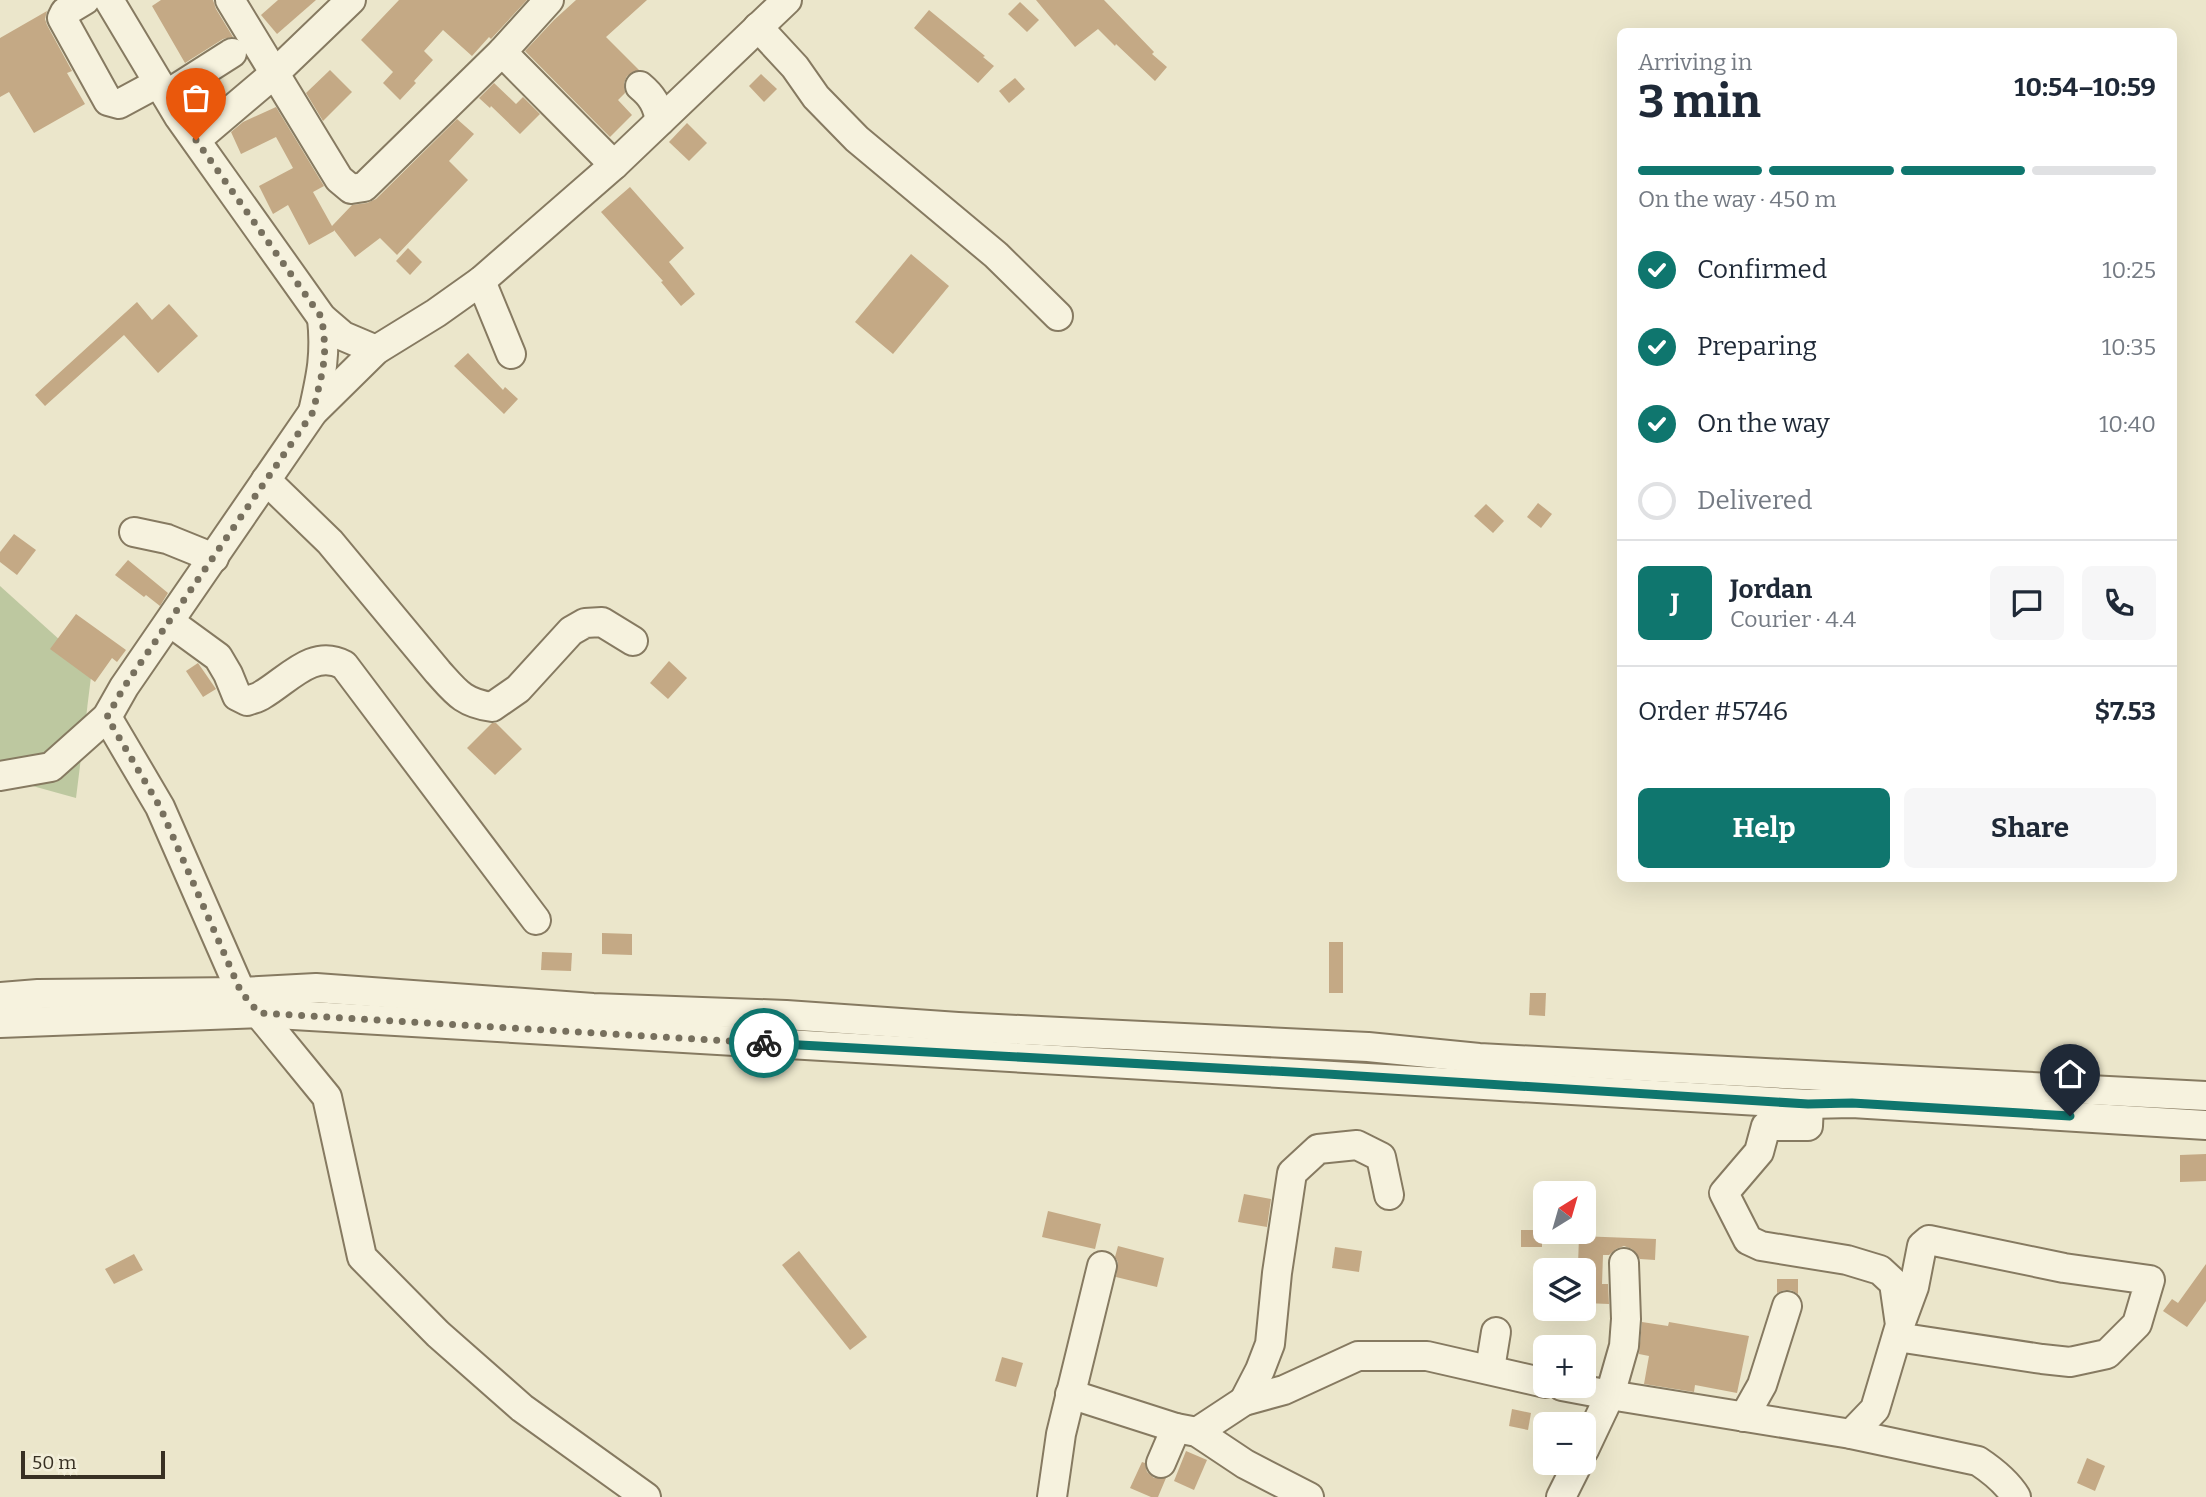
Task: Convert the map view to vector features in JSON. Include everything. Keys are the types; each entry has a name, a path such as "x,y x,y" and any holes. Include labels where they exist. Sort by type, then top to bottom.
{"street":[{"path":"85,0 65,12 62,18 108,100 119,104 162,89 232,52"},
{"path":"109,0 196,140 322,318 343,337 376,350"},
{"path":"230,0 339,179 351,189 364,187 502,52 549,0"},
{"path":"196,140 275,73 351,0"},
{"path":"0,776 51,766 107,717 124,687 313,412 376,350 481,281 614,165 787,0"},
{"path":"758,27 794,67 816,97 858,139 996,255 1058,316"},
{"path":"502,52 614,165"},
{"path":"640,86 651,95 660,121"},
{"path":"481,281 511,355"},
{"path":"313,412 323,369 325,347 322,318"},
{"path":"266,480 330,542 438,672 456,692 474,705 492,707 518,689 571,631 585,623 602,622 633,641"},
{"path":"134,532 167,539 214,558"},
{"path":"170,622 218,657 237,696 247,701 262,695 284,678 320,659 335,660 344,665 536,920"},
{"path":"107,717 160,807 241,992 327,1097 362,1256 438,1334 522,1408 646,1497"},
{"path":"0,997 316,988 593,1008 786,1015 958,1027 1368,1047 1479,1058 2206,1096"},
{"path":"0,1023 259,1013 2206,1125"},
{"path":"1808,1104 1808,1126 1766,1126 1759,1152 1724,1193 1748,1240 1760,1245 1847,1260 1880,1270 1894,1283 1898,1331"},
{"path":"1244,1401 1270,1344 1277,1273 1292,1173 1318,1149 1357,1144 1381,1157 1389,1195"},
{"path":"1851,1434 1875,1409 1898,1331 1914,1287 1922,1246 1929,1240 2064,1268 2150,1280 2137,1324 2107,1354 2070,1362 1898,1331"},
{"path":"1596,1425 1610,1395 1624,1346 1624,1262"},
{"path":"1052,1497 1061,1434 1102,1266"},
{"path":"1744,1417 1762,1385 1787,1306"},
{"path":"1490,1369 1496,1332"},
{"path":"1161,1463 1186,1430 1244,1401 1284,1390 1358,1356 1427,1356 1533,1380"},
{"path":"1596,1392 1851,1434 1978,1461 1992,1470 2011,1488 2016,1497"},
{"path":"1070,1394 1186,1430 1310,1497"},
{"path":"1561,1497 1572,1475"}],"green space":[{"path":"0,586 92,669 76,798 0,777"}],"building":[{"path":"161,0 213,0 233,37 223,39 185,63 152,6"},
{"path":"278,0 316,0 277,34 261,15"},
{"path":"399,0 527,0 472,56 443,30 424,51 433,60 400,100 383,83 393,72 361,40"},
{"path":"576,0 647,0 606,37 639,70 627,76 624,83 625,93 618,100 632,115 610,137 525,51"},
{"path":"1036,0 1104,0 1167,67 1155,81 1098,29 1075,47"},
{"path":"1020,2 1039,20 1027,32 1008,14"},
{"path":"929,10 994,66 978,83 914,28"},
{"path":"47,11 47,25 72,71 67,73 85,104 34,133 9,92 0,97 0,38"},
{"path":"330,70 352,92 323,121 306,93"},
{"path":"761,74 777,89 764,102 749,86"},
{"path":"1015,78 1025,89 1009,103 999,91"},
{"path":"494,83 516,104 523,97 540,114 520,134 479,98"},
{"path":"276,107 324,186 313,192 332,226 352,205 376,199 457,119 474,134 449,161 468,180 397,255 380,238 355,257 334,230 309,245 288,205 273,214 259,186 293,168 276,137 241,154 231,132 243,122"},
{"path":"687,123 707,143 689,161 669,142"},
{"path":"630,187 684,248 669,262 695,294 681,306 661,282 663,281 601,212"},
{"path":"408,248 422,262 410,275 396,261"},
{"path":"911,254 949,286 893,354 855,322"},
{"path":"137,302 152,320 169,304 198,336 158,373 124,335 45,406 35,395"},
{"path":"468,353 503,390 505,387 518,399 504,414 454,366"},
{"path":"1538,503 1552,514 1541,528 1527,517"},
{"path":"1486,504 1504,521 1493,533 1474,516"},
{"path":"14,534 36,550 17,575 0,562 0,552"},
{"path":"128,560 168,593 160,606 115,575"},
{"path":"76,614 126,650 117,662 112,658 95,682 50,649"},
{"path":"669,661 687,678 668,699 650,683"},
{"path":"198,663 216,689 203,697 186,671"},
{"path":"492,723 496,723 522,749 495,775 467,748"},
{"path":"602,933 632,934 632,955 602,954"},
{"path":"1329,942 1343,942 1343,993 1329,993"},
{"path":"542,952 572,953 571,971 541,970"},
{"path":"1530,993 1546,993 1545,1016 1529,1015"},
{"path":"2206,1154 2206,1181 2180,1182 2180,1155"},
{"path":"1244,1194 1271,1199 1267,1227 1238,1222"},
{"path":"1048,1211 1101,1224 1095,1249 1042,1237"},
{"path":"1521,1230 1533,1230 1533,1244 1542,1244 1542,1247 1521,1247"},
{"path":"1596,1237 1656,1239 1655,1260 1640,1259 1632,1249 1624,1246 1609,1255 1603,1255 1602,1284 1608,1284 1609,1304 1596,1303 1596,1258 1578,1258 1579,1244 1596,1244"},
{"path":"1118,1246 1164,1258 1157,1287 1116,1277 1118,1262 1115,1257"},
{"path":"1335,1247 1362,1251 1359,1272 1332,1268"},
{"path":"799,1251 867,1337 850,1350 782,1265"},
{"path":"134,1254 143,1270 114,1284 105,1269"},
{"path":"2206,1264 2206,1301 2187,1327 2163,1311 2172,1299 2178,1303"},
{"path":"1777,1279 1798,1279 1798,1294 1791,1290 1777,1293"},
{"path":"1642,1322 1668,1326 1669,1322 1749,1336 1737,1393 1695,1385 1694,1392 1644,1384 1649,1356 1639,1354"},
{"path":"1002,1357 1023,1363 1016,1387 995,1381"},
{"path":"1512,1409 1531,1413 1528,1430 1509,1426"},
{"path":"1186,1451 1207,1460 1194,1490 1174,1481"},
{"path":"2087,1458 2105,1466 2095,1491 2077,1483"},
{"path":"1142,1462 1154,1478 1166,1478 1158,1497 1151,1497 1130,1488"}],"way so far":[{"path":"196,140 322,318 325,347 323,369 313,412 124,687 107,717 160,807 241,992 259,1013 764,1043"}],"route":[{"path":"764,1043 1808,1104 1852,1103 2070,1116"}]}
